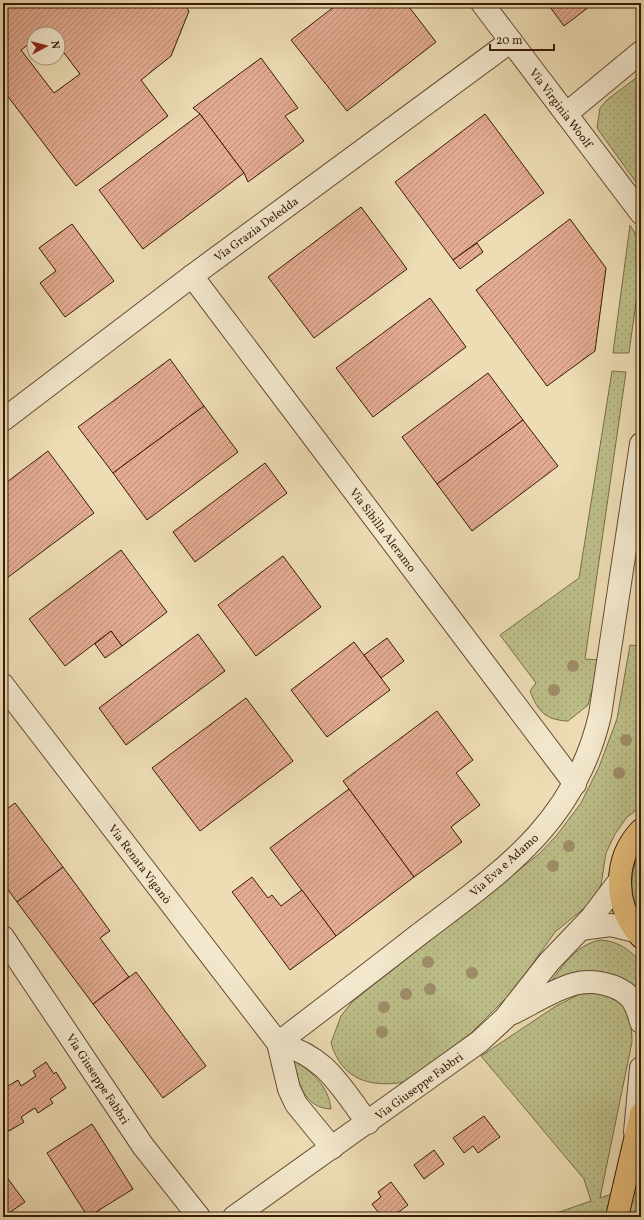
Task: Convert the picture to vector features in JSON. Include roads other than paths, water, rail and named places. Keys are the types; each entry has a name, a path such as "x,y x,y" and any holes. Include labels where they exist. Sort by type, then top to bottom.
{"main road":[{"path":"638,934 623,908 620,880 625,854 641,830"},
{"path":"617,1217 641,1114"}],"street":[{"name":"Via Virginia Woolf","path":"482,3 641,213"},
{"name":"Via Grazia Deledda","path":"3,420 192,276 511,41"},
{"path":"566,114 641,52"},
{"name":"Via Sibilla Aleramo","path":"192,276 575,784"},
{"name":"Via Eva e Adamo","path":"278,1044 509,864 545,828 575,784 591,750 600,716 641,444"},
{"name":"Via Renata Viganò","path":"3,685 278,1044 282,1066 294,1099 332,1148"},
{"name":"Via Giuseppe Fabbri","path":"234,1217 459,1057 505,1018 549,962 592,917 620,880"},
{"path":"581,929 611,925 638,934"},
{"name":"Via Giuseppe Fabbri","path":"3,937 143,1146 199,1217"},
{"path":"505,1018 566,986 576,983 594,982 613,987 630,997 635,1005 641,1022"},
{"path":"278,1044 297,1049 318,1061 326,1069 368,1123"},
{"path":"634,1144 641,1068"}]}
